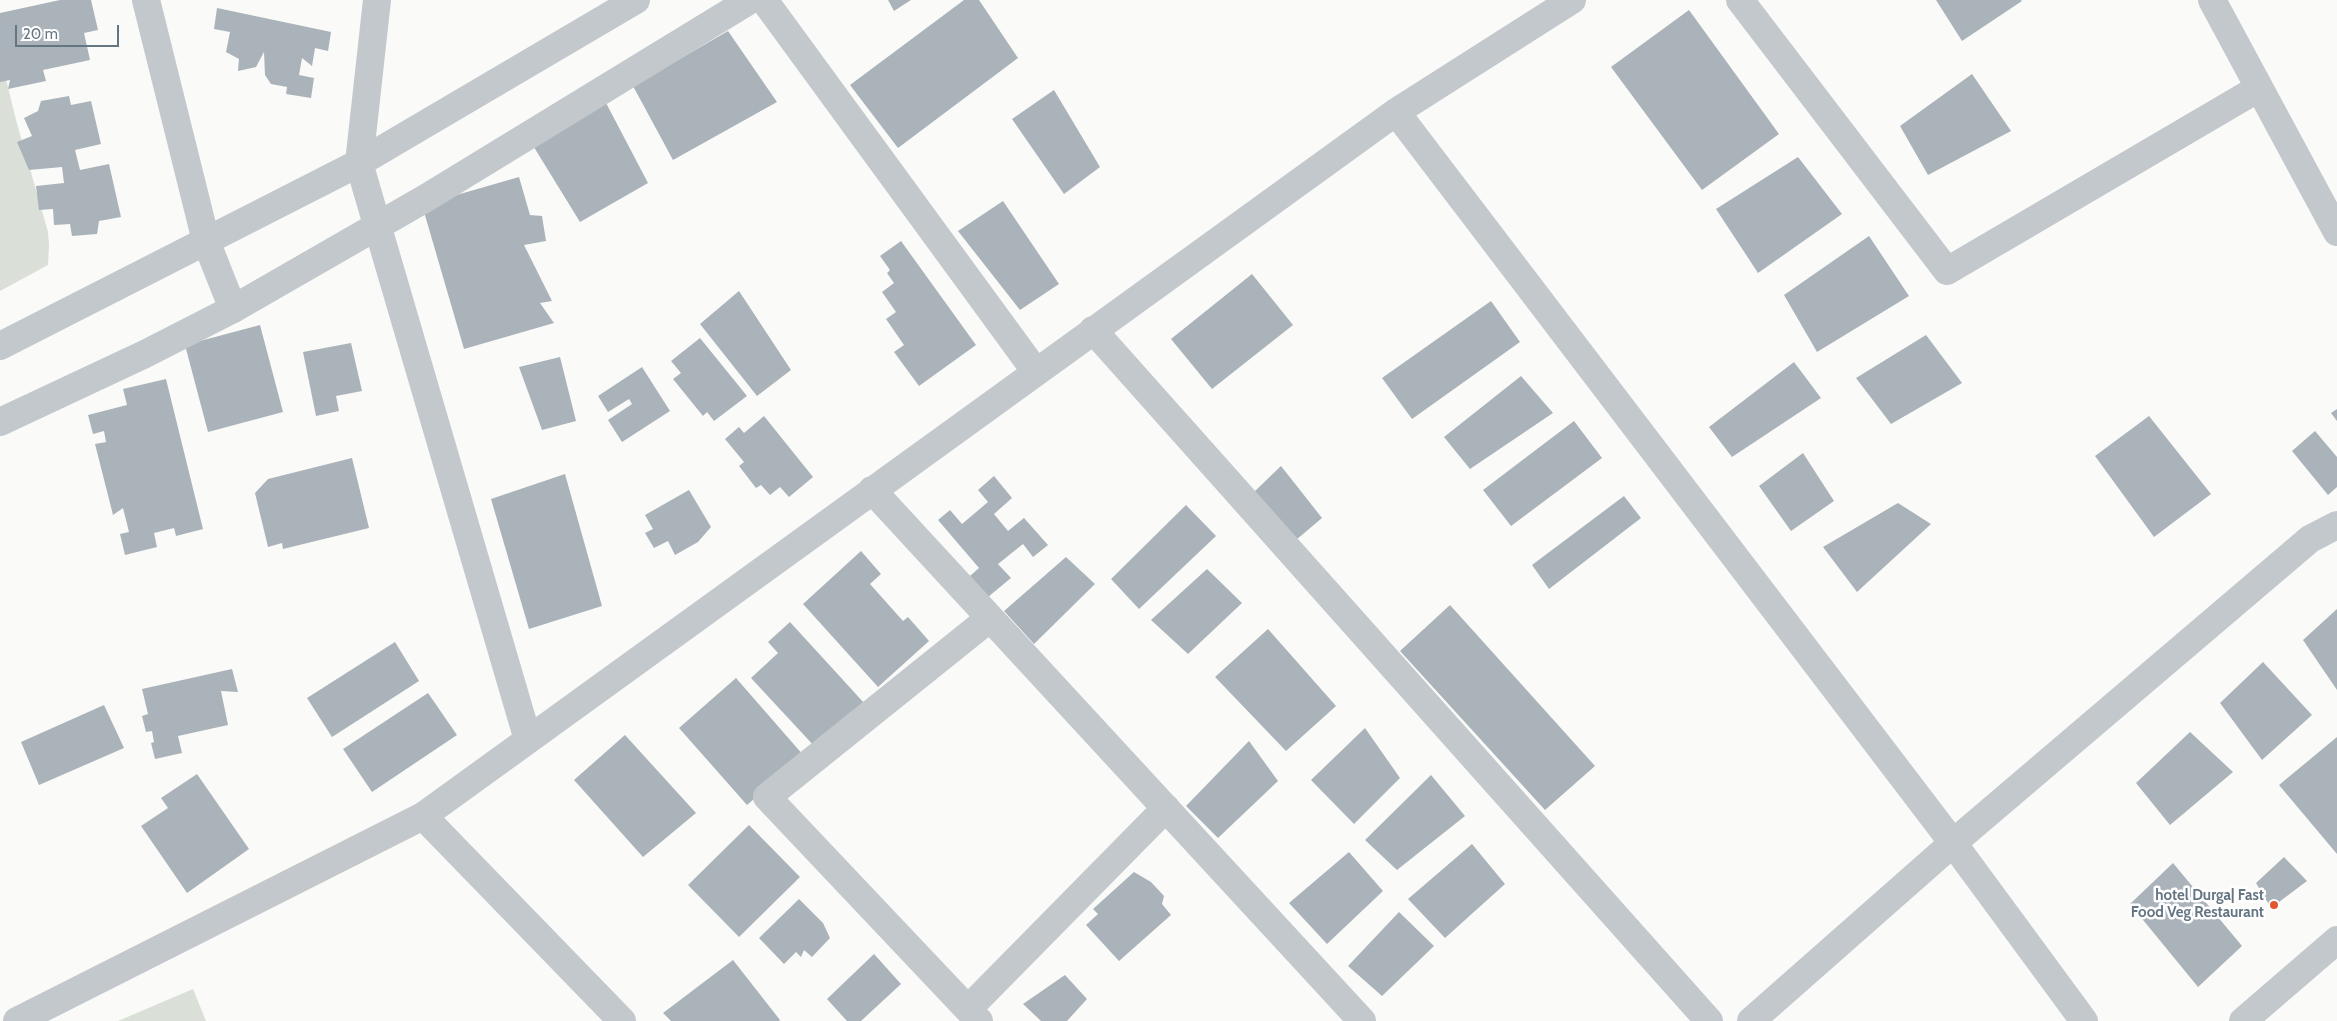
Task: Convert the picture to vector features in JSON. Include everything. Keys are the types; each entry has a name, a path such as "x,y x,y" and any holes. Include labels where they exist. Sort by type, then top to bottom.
{"street":[{"path":"146,0 206,241 233,309"},
{"path":"377,0 359,163 528,740"},
{"path":"0,346 359,163 636,0"},
{"path":"0,422 145,354 233,309 377,226 750,0"},
{"path":"764,0 1036,372"},
{"path":"16,1021 423,816 1396,112 1572,0"},
{"path":"1740,0 1947,271 2259,88"},
{"path":"2212,0 2337,232"},
{"path":"1396,112 1954,843 2084,1021"},
{"path":"1093,330 1709,1021"},
{"path":"872,490 1362,1021"},
{"path":"1751,1021 1954,843 2310,539 2337,525"},
{"path":"990,618 767,796 974,1015 1166,808"},
{"path":"423,816 622,1021"},
{"path":"2243,1021 2337,940"}],"shaded area":[{"path":"0,55 16,120 48,232 49,245 48,265 0,291"},
{"path":"193,989 206,1021 118,1021"}],"building":[{"path":"60,0 91,0 98,30 84,33 90,60 43,70 46,81 8,89 10,80 0,82 0,13"},
{"path":"888,0 911,0 894,11"},
{"path":"964,0 979,0 1018,58 898,148 850,85"},
{"path":"1936,0 2021,0 2022,1 1962,41"},
{"path":"217,8 331,32 328,51 315,48 312,66 302,58 299,75 314,78 311,98 286,94 287,87 271,84 265,75 264,52 256,67 238,71 239,59 226,52 230,32 214,29"},
{"path":"1689,10 1779,134 1702,190 1611,67"},
{"path":"728,31 777,102 673,160 633,86"},
{"path":"1972,74 2011,131 1928,175 1900,126"},
{"path":"1054,90 1100,167 1064,194 1012,119"},
{"path":"69,96 71,105 91,101 101,144 75,150 80,170 109,164 121,217 99,221 97,234 72,236 70,224 54,225 53,209 39,210 36,186 64,183 62,167 29,170 17,142 32,136 24,118 38,111 41,101"},
{"path":"605,101 648,183 580,222 532,144"},
{"path":"1798,157 1842,214 1758,273 1716,209"},
{"path":"519,177 530,215 542,216 546,241 524,245 552,301 540,303 554,323 464,349 422,205"},
{"path":"1003,201 1059,284 1020,310 958,231"},
{"path":"1869,236 1909,296 1817,352 1784,295"},
{"path":"901,241 976,345 919,386 894,352 904,345 886,319 896,312 882,292 894,283 887,273 890,270 880,256"},
{"path":"1252,274 1293,325 1212,389 1171,339"},
{"path":"739,291 791,370 757,396 700,324"},
{"path":"1491,301 1520,342 1412,419 1382,378"},
{"path":"260,325 283,412 208,432 185,345"},
{"path":"1926,335 1962,383 1891,424 1856,378"},
{"path":"700,338 747,396 714,421 707,412 703,416 673,379 681,373 671,361"},
{"path":"351,343 362,391 336,396 339,411 316,416 303,352"},
{"path":"560,357 576,421 542,430 519,367"},
{"path":"1794,362 1821,398 1732,457 1709,427"},
{"path":"642,367 670,411 622,442 608,420 632,404 629,399 608,412 598,396"},
{"path":"1521,376 1553,413 1470,469 1444,437"},
{"path":"166,379 203,529 176,536 174,528 154,533 157,547 125,555 120,534 129,532 123,508 113,515 95,444 106,442 104,431 93,434 88,415 127,405 123,389"},
{"path":"2337,409 2337,421 2331,413"},
{"path":"764,416 813,477 789,497 780,487 770,495 761,485 756,488 739,466 744,462 725,439 739,427 744,433"},
{"path":"2149,416 2211,494 2154,537 2095,456"},
{"path":"1574,421 1602,458 1511,526 1483,490"},
{"path":"2315,431 2337,457 2337,487 2328,495 2292,451"},
{"path":"1803,453 1834,501 1791,531 1759,486"},
{"path":"352,458 369,528 283,549 282,543 268,547 255,493 268,479"},
{"path":"1281,466 1322,518 1296,540 1254,492"},
{"path":"565,474 602,606 529,629 491,499"},
{"path":"994,476 1012,498 994,514 1008,531 1024,518 1048,545 1033,557 1023,544 998,564 1011,578 988,597 970,576 979,568 938,520 950,510 962,524 988,502 978,490"},
{"path":"689,490 711,527 698,542 675,555 668,541 654,548 645,533 653,529 645,515"},
{"path":"1624,496 1641,518 1549,589 1532,565"},
{"path":"1898,503 1931,524 1857,592 1823,547"},
{"path":"1186,505 1216,536 1139,609 1111,579"},
{"path":"861,551 881,574 870,584 903,621 908,617 929,641 878,687 803,604"},
{"path":"1066,557 1095,584 1034,644 1004,611"},
{"path":"1207,569 1242,603 1188,654 1151,620"},
{"path":"1450,605 1595,766 1545,810 1400,651"},
{"path":"2337,609 2337,690 2303,640"},
{"path":"790,622 865,704 816,748 751,678 778,653 768,642"},
{"path":"1268,629 1336,706 1286,751 1215,677"},
{"path":"395,642 419,681 332,737 307,698"},
{"path":"2263,662 2312,715 2262,760 2220,703"},
{"path":"232,669 238,692 221,691 228,725 178,736 182,753 155,759 151,743 154,742 152,731 146,732 142,716 148,714 142,689"},
{"path":"736,678 804,756 747,805 679,728"},
{"path":"428,693 457,735 372,792 343,749"},
{"path":"104,705 124,748 39,785 21,742"},
{"path":"1365,728 1400,778 1354,824 1311,780"},
{"path":"2190,732 2233,772 2170,825 2136,783"},
{"path":"625,735 696,813 643,857 574,780"},
{"path":"2337,737 2337,854 2279,785"},
{"path":"1249,741 1278,781 1218,838 1186,806"},
{"path":"197,774 249,849 187,893 141,826 168,808 161,798"},
{"path":"1431,775 1465,816 1397,870 1365,840"},
{"path":"749,825 800,877 739,937 688,885"},
{"path":"1472,844 1505,884 1445,938 1408,899"},
{"path":"1349,852 1383,891 1327,944 1289,903"},
{"path":"2284,857 2307,881 2271,908 2256,883"},
{"path":"2173,863 2242,946 2198,987 2130,904"},
{"path":"1134,872 1151,882 1164,896 1162,904 1171,915 1119,961 1086,925 1098,914 1093,909"},
{"path":"799,899 823,923 830,938 812,957 804,950 801,957 796,952 784,964 759,938"},
{"path":"1399,912 1434,946 1382,996 1348,966"},
{"path":"874,954 901,984 861,1021 847,1021 827,999"},
{"path":"733,960 779,1021 671,1021 663,1013"},
{"path":"1065,975 1087,999 1067,1021 1041,1021 1023,1004"}],"place":[{"name":"hotel Durga| Fast Food Veg Restaurant","path":"2274,905"}]}
